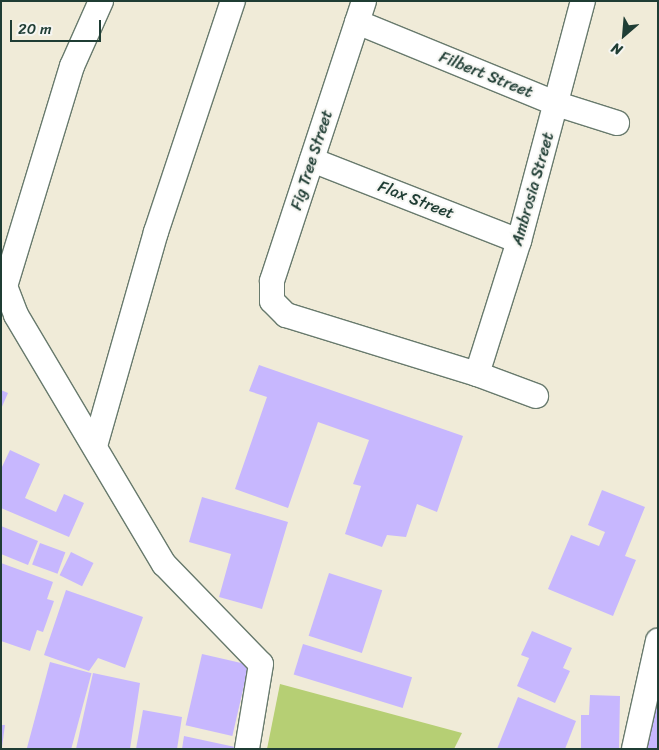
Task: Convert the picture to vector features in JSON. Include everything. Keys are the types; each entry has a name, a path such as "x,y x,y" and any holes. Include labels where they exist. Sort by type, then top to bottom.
{"street":[{"path":"101,1 72,66 5,286 16,315 95,446 131,513 164,564 261,664 247,749"},
{"path":"95,446 156,232 233,1"},
{"name":"Ambrosia Street","path":"477,374 519,240 557,104 583,1"},
{"name":"Filbert Street","path":"360,12 557,104 618,123"},
{"name":"Fig Tree Street","path":"360,12 272,281 272,301 286,315 477,374"},
{"name":"Flax Street","path":"312,160 519,240"},
{"path":"477,374 536,396"},
{"path":"634,749 658,641"}],"green space":[{"path":"280,684 462,733 454,749 267,749"}],"building":[{"path":"259,365 463,436 437,512 417,504 406,537 387,535 382,547 345,534 361,486 353,484 369,440 318,422 288,508 235,489 267,397 249,391"},
{"path":"1,390 8,393 1,409"},
{"path":"10,450 40,464 25,498 56,512 64,494 84,503 69,537 1,508 1,469"},
{"path":"602,490 645,507 625,556 636,560 613,616 548,589 571,535 599,546 605,532 588,525"},
{"path":"202,497 288,522 262,609 219,597 231,554 189,542"},
{"path":"1,526 38,541 28,565 1,554"},
{"path":"40,543 65,552 58,574 32,565"},
{"path":"71,552 93,563 82,586 60,575"},
{"path":"1,563 53,582 47,599 54,601 43,632 37,630 30,651 1,641"},
{"path":"329,573 382,590 362,653 309,636"},
{"path":"66,590 143,617 125,668 98,658 89,671 44,655"},
{"path":"532,631 572,648 563,668 570,671 555,703 517,686 529,658 521,655"},
{"path":"303,644 412,677 403,708 294,675"},
{"path":"202,654 249,665 232,736 186,725"},
{"path":"50,662 92,673 71,749 27,749"},
{"path":"658,670 658,749 638,749"},
{"path":"93,673 140,683 130,749 76,749"},
{"path":"590,695 620,696 619,749 581,749 581,715 589,715"},
{"path":"518,697 576,721 565,749 497,749"},
{"path":"143,710 182,717 177,749 136,749"},
{"path":"1,725 5,725 2,747 1,747"},
{"path":"184,736 235,747 234,749 182,749"}]}
